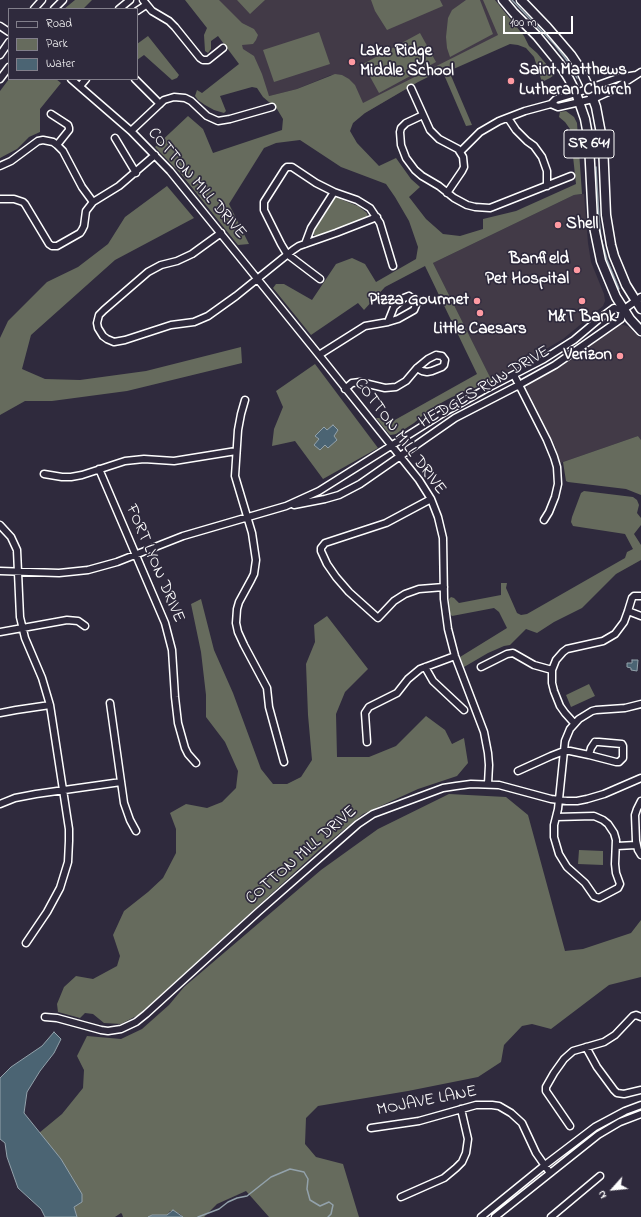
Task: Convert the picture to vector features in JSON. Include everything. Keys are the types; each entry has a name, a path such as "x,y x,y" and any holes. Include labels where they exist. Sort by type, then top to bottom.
{"main road":[{"name":"SR 641","path":"503,0 554,56 565,72 576,93 585,120 589,144 592,212 596,243 604,272 615,296 623,310 641,331"},
{"name":"SR 641","path":"521,0 548,27 571,55 579,67 589,88 600,124 604,152 606,215 611,245 619,271 638,299 641,309"}],"street":[{"path":"35,8 42,0"},
{"path":"55,8 62,0"},
{"path":"120,8 130,0"},
{"path":"138,11 144,2 152,11 175,27 203,60 208,60 223,48"},
{"path":"0,54 8,43"},
{"path":"0,79 8,68"},
{"path":"551,104 558,107 593,99 623,85 639,74"},
{"path":"461,151 480,132 489,126 551,104 556,99 622,77 639,74"},
{"name":"COTTON MILL DRIVE","path":"45,1017 58,1018 101,1030 114,1030 128,1026 146,1014 264,907 366,818 444,788 471,784 488,784 489,765 484,732 455,656 447,626 444,587 443,538 438,517 431,499 424,487 187,191 131,131 72,80"},
{"path":"80,86 85,80"},
{"path":"136,80 160,104"},
{"path":"411,88 430,130 439,140 455,146 461,151 464,166 447,193"},
{"path":"131,131 168,98 185,98 195,104 207,116 218,121 272,107"},
{"path":"51,114 68,124 70,128 57,145"},
{"path":"423,115 403,125 400,132 401,145 406,158 415,170 460,202 467,205 490,208 571,176"},
{"path":"508,118 516,130 526,141 534,146 542,157 547,171 547,186"},
{"path":"115,138 136,173"},
{"path":"0,166 11,161 38,141 48,141 57,145 63,151 82,187 93,202"},
{"path":"0,199 19,200 25,204 49,244 57,246 82,230 86,211 93,202 119,186 136,173 155,155"},
{"path":"320,279 287,254 264,210 264,202 287,167 292,167 316,183 334,192 364,204 380,222 393,266"},
{"path":"305,244 311,228 334,192"},
{"path":"221,233 192,254 177,261 161,265 150,270 99,315 97,323 103,336 114,342 125,340 171,325 200,320 216,312 287,254 299,246 377,217"},
{"path":"319,355 365,326 388,322 402,317 414,310 416,305 414,299 412,297 406,297 398,302 391,313 388,322"},
{"name":"HEDGES RUN DRIVE","path":"0,571 59,573 88,570 104,566 183,536 286,506 325,499 339,494 360,484 437,430 466,412 555,365 621,319 623,310 638,299"},
{"name":"HEDGES RUN DRIVE","path":"286,506 318,491 460,403 544,359 568,344 614,308 623,310"},
{"path":"345,389 352,383 360,382 384,388 396,387 406,381 418,368"},
{"path":"514,375 547,440 557,467 558,484 556,497 544,520"},
{"path":"245,400 241,414 236,451 235,476 248,517 256,553 255,566 251,580 239,602 236,623 238,632 266,688 269,707 284,762"},
{"path":"431,421 437,430"},
{"path":"44,474 71,477 99,470 125,461 174,461 236,451"},
{"name":"FORT LYON DRIVE","path":"99,470 165,623 172,650 178,722 185,748 196,763"},
{"path":"431,499 386,523 325,543 321,548 321,551 327,564 340,582 378,618 394,601 405,594 419,588 444,587"},
{"path":"0,525 8,532 14,543 18,557 19,609 22,628 31,654 42,678 50,705 69,835 69,853 66,870 54,900 26,944"},
{"path":"574,723 565,713 556,698 552,683 552,670 558,656 567,649 603,641 615,634 624,622 632,598 634,596 641,596"},
{"path":"628,611 641,616"},
{"path":"0,632 67,620 78,622 85,626"},
{"path":"481,667 507,654 513,653 534,665 552,670"},
{"path":"367,742 365,713 369,707 397,693 415,673 425,667 455,656"},
{"path":"425,667 433,681 464,710"},
{"path":"110,703 121,782 127,812 136,832"},
{"path":"556,817 594,816 608,824 614,833 617,846 615,864 620,886 618,888 599,898 596,898 585,883 567,867 556,847 553,831 559,800 567,735 574,723 585,715 596,710 625,708 641,704"},
{"path":"0,714 50,705"},
{"path":"518,771 564,751 619,762 623,757 623,746 620,743 599,742 593,744 589,755"},
{"path":"488,784 499,785 559,800 577,801 614,790 641,778"},
{"path":"0,804 15,798 36,794 121,782"},
{"path":"641,801 635,815 636,844 641,855"},
{"path":"617,846 636,844"},
{"path":"570,1126 548,1094 546,1087 554,1073 564,1059 573,1051 604,1042 615,1035 633,1016 641,1017"},
{"path":"586,1047 597,1067 617,1093 624,1094 641,1090"},
{"name":"MOJAVE LANE","path":"371,1128 419,1121 476,1105 484,1104 499,1106 511,1113 522,1123 536,1153 550,1173"},
{"path":"482,1217 545,1165 595,1127 619,1114 641,1105"},
{"path":"401,1198 444,1178 462,1162 466,1153 468,1139 461,1109"},
{"path":"498,1216 550,1173 604,1132 620,1122 641,1114"},
{"path":"551,1217 600,1176"}],"shaded area":[{"name":"Lake Ridge Middle School","path":"201,0 490,0 513,33 418,82 365,113 331,75 297,89 269,96"},
{"path":"584,194 591,262 604,294 605,301 603,306 563,339 492,381 433,263 574,195"},
{"path":"620,325 629,327 641,339 641,440 638,436 560,463 555,446 526,388 528,384 561,365"}],"green space":[{"path":"75,0 92,0 84,8 65,8"},
{"path":"185,0 219,0 242,23 254,29 258,35 253,44 242,45 243,49 254,56 269,96 297,89 335,74 342,75 355,85 363,103 498,35 483,0 495,0 524,36 529,46 537,53 554,75 542,82 534,57 526,48 510,44 449,71 472,125 466,126 442,70 418,82 365,113 353,123 350,131 357,143 379,166 396,158 411,179 420,187 409,197 426,219 443,234 460,236 483,229 483,219 516,211 576,184 570,129 559,117 560,112 566,111 574,117 577,123 582,194 574,195 433,263 492,381 452,397 430,409 414,423 397,434 390,435 376,418 384,418 393,421 477,374 425,266 385,287 364,310 358,303 311,335 273,288 276,284 284,284 312,300 336,264 352,258 365,264 376,282 416,259 418,247 409,221 386,184 341,167 300,140 276,143 264,148 229,204 249,244 238,245 181,174 155,147 188,116 203,129 213,153 282,130 283,119 277,109 263,97 257,88 252,87 220,96 226,111 224,113 205,105 195,96 197,90 202,93 239,64 218,36 211,41 211,49 208,53 205,51 204,35 207,28"},
{"path":"237,0 265,0 250,14"},
{"path":"371,0 440,0 443,6 387,30 375,11"},
{"path":"466,0 480,0 493,34 450,57 446,37 448,18 452,10"},
{"path":"319,32 330,64 274,82 263,50"},
{"path":"420,33 436,62 379,93 363,64"},
{"path":"148,36 179,75 177,78 172,80 144,55 138,59 138,43"},
{"path":"8,80 57,80 61,83 40,109 40,132 29,137 17,149 0,158 0,91"},
{"path":"167,186 194,218 115,260 31,335 22,369 45,379 80,380 146,371 241,347 242,363 127,391 52,401 25,401 0,415 0,338 8,321 47,282 78,267 108,244 125,217"},
{"path":"335,197 358,206 367,213 368,217 318,236 314,235 313,233"},
{"path":"315,364 378,448 323,479 295,441 272,446 274,429 283,407 276,391"},
{"path":"638,436 641,440 641,495 626,489 566,481 563,462"},
{"path":"584,491 633,497 637,500 639,505 637,513 641,518 641,525 634,534 641,545 641,560 616,574 582,608 554,622 537,633 526,629 510,645 488,653 464,667 460,657 507,628 499,612 494,608 452,616 450,614 449,599 451,597 459,603 501,595 501,583 507,583 506,588 517,613 521,615 527,614 625,558 627,552 633,549 625,534 573,526 571,522 572,517 581,493"},
{"path":"201,599 214,650 233,693 261,769 273,784 287,784 301,777 312,760 306,664 315,642 314,625 327,616 368,669 345,692 336,714 337,757 369,757 396,746 426,716 445,730 452,744 464,738 468,763 457,776 418,789 363,814 319,850 140,1014 121,1024 104,1023 93,1014 85,1013 80,1018 58,1012 57,1004 64,987 76,976 93,979 117,966 120,956 113,935 124,911 163,878 176,853 176,829 170,813 186,804 207,808 222,802 236,788 238,771 225,742 206,717 206,695 201,652 191,604"},
{"path":"589,684 595,696 571,707 566,695"},
{"path":"449,794 506,797 528,815 565,951 583,949 631,933 641,920 641,977 609,985 551,1029 532,1024 522,1026 504,1045 501,1062 478,1077 408,1091 318,1106 306,1118 305,1144 316,1157 343,1164 359,1217 269,1217 246,1191 217,1204 204,1217 183,1217 180,1214 170,1211 167,1215 152,1215 148,1217 123,1217 121,1213 115,1217 77,1217 61,1159 39,1133 62,1114 83,1088 84,1070 77,1056 87,1036 121,1039 142,1029 169,1005 184,987 321,870 378,829"},
{"path":"579,850 603,851 603,865 578,864"}],"water":[{"path":"333,425 338,430 334,436 337,440 328,448 325,445 320,450 314,445 319,439 315,436 324,427 327,430"},
{"path":"632,660 638,660 637,671 631,670 631,668 627,667 627,663 632,663"},
{"path":"54,1032 61,1039 54,1053 40,1071 27,1092 24,1113 61,1159 82,1194 82,1202 74,1207 77,1217 45,1217 41,1209 18,1188 7,1157 5,1143 0,1139 0,1078 11,1067 42,1046"},
{"path":"173,1210 183,1217 148,1217 152,1215 167,1215"}],"waterway":[{"path":"512,0 555,45 569,63 577,78"},
{"path":"596,167 601,238 607,260 619,289"},
{"path":"198,1217 219,1209 228,1202 237,1198 247,1196 271,1177 290,1169 304,1172 308,1179 307,1189 310,1200 320,1206 329,1202 333,1205 331,1214 328,1217"}],"place":[{"name":"Lake Ridge Middle School","path":"352,62"},
{"name":"Saint Matthews Lutheran Church","path":"511,81"},
{"name":"Shell","path":"558,225"},
{"name":"Banfield Pet Hospital","path":"577,270"},
{"name":"Pizza Gourmet","path":"477,301"},
{"name":"M&T Bank","path":"582,301"},
{"name":"Little Caesars","path":"480,313"},
{"name":"Verizon","path":"620,356"}]}
